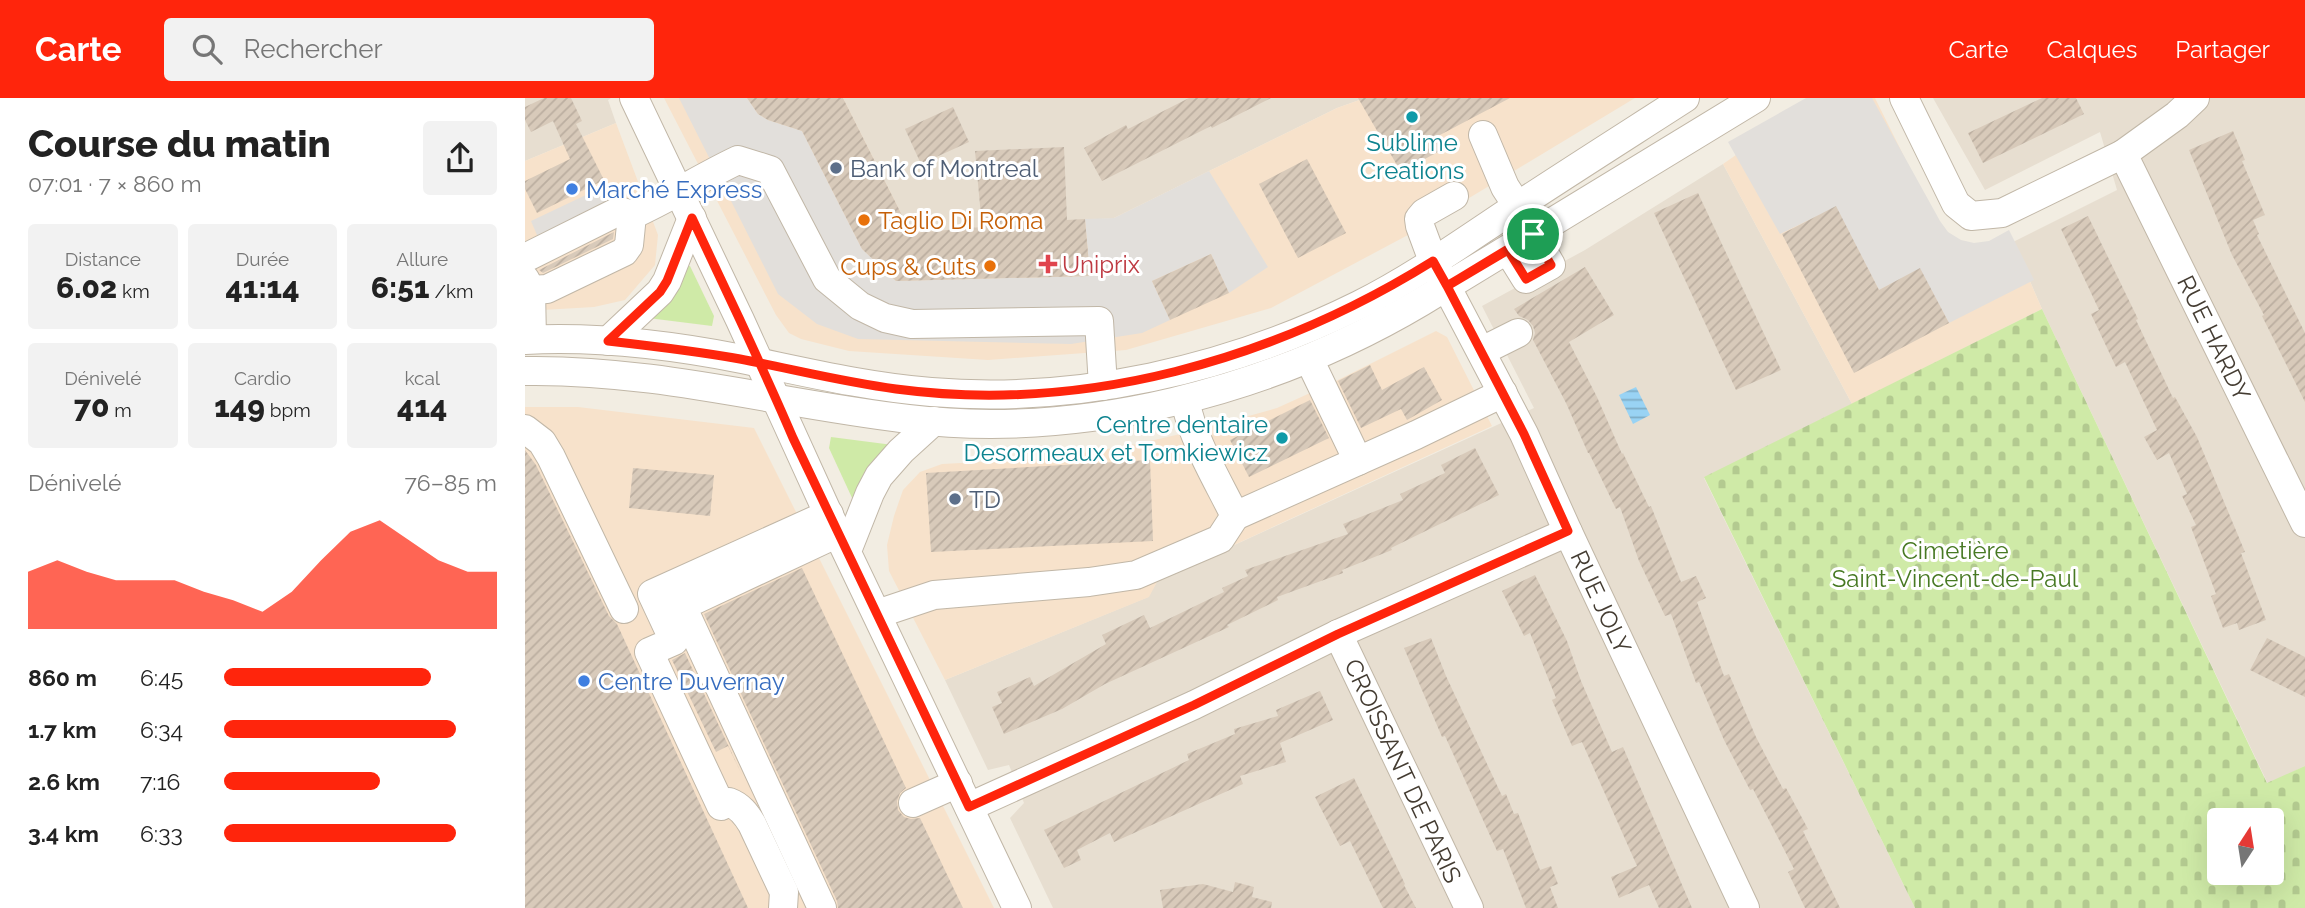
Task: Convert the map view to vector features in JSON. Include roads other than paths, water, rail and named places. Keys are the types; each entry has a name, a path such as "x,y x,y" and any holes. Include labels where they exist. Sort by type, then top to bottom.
{"street":[{"path":"634,98 1017,908"},
{"path":"632,215 628,249 547,289 528,284 528,339 608,341 696,351 847,381 934,393 1002,394 1103,386 1175,372 1265,345 1361,304 1433,261 1685,98"},
{"path":"1904,98 1956,204 1971,216 2002,213 2123,154 2177,115 2195,98"},
{"path":"525,371 633,375 849,411 935,421 989,423 1057,420 1135,410 1185,400 1260,378 1309,359 1380,325 1508,250 1738,103"},
{"path":"1483,135 1505,187 1518,206"},
{"name":"RUE HARDY","path":"2123,154 2305,523"},
{"path":"525,258 619,211 632,215 738,160 770,170 827,279 860,306 899,322 929,325 1099,321 1103,386"},
{"name":"RUE JOLY","path":"1454,196 1424,213 1419,219 1433,261 1524,434 1745,908"},
{"path":"608,341 660,292 692,218"},
{"path":"570,235 588,270"},
{"path":"1482,351 1518,333"},
{"path":"1309,359 1358,461"},
{"path":"877,614 934,595 1089,582 1136,575 1220,539 1235,516 1503,393"},
{"path":"1185,400 1197,437 1235,516"},
{"path":"822,908 682,606 838,533 870,493 879,476 901,451 935,421"},
{"path":"525,429 542,442 551,457 624,609"},
{"path":"913,803 963,795 1194,705 1338,634 1568,531"},
{"path":"783,908 784,892 752,824 735,804 729,802 721,806 649,652 674,641 652,594 838,533"},
{"name":"CROISSANT DE PARIS","path":"1338,634 1469,908"}],"water":[{"path":"1636,387 1650,415 1633,424 1619,395"}],"place":[{"name":"Sublime Creations","path":"1412,117"},
{"name":"Bank of Montreal","path":"836,168"},
{"name":"Marché Express","path":"572,189"},
{"name":"Taglio Di Roma","path":"864,220"},
{"name":"Uniprix","path":"1048,264"},
{"name":"Cups & Cuts","path":"990,266"},
{"name":"Centre dentaire Desormeaux et Tomkiewicz","path":"1282,438"},
{"name":"TD","path":"955,499"},
{"name":"Centre Duvernay","path":"584,681"}],"park label":[{"name":"Cimetière Saint-Vincent-de-Paul","path":"1955,564"}]}
